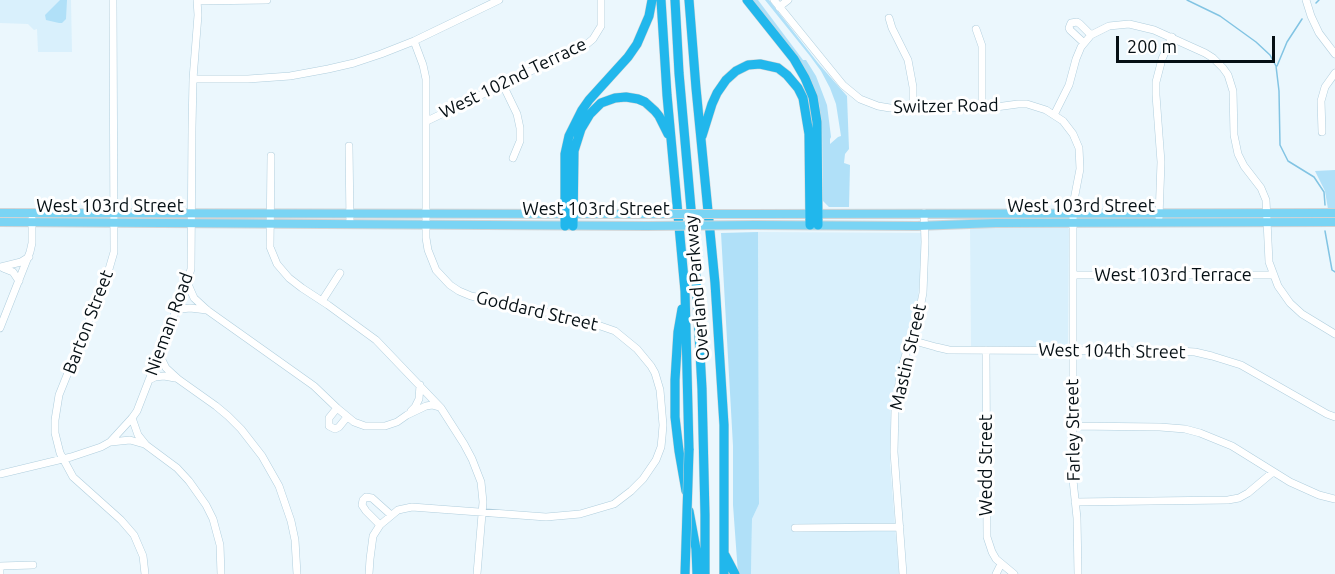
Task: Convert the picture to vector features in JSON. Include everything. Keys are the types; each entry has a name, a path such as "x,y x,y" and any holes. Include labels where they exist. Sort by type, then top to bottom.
{"highway":[{"path":"569,226 566,154 569,136 586,105 637,44 649,15 652,0"},
{"path":"661,0 667,95 685,291 689,450 685,574"},
{"name":"Overland Parkway","path":"675,0 694,243 702,389 705,574"},
{"name":"Overland Parkway","path":"689,0 700,141 715,283 723,425 724,574"},
{"path":"747,0 794,59 810,88 817,122 814,225"},
{"path":"700,141 712,104 722,85 731,75 741,68 755,64 766,64 783,71 798,88 806,110 810,134 814,214"},
{"path":"569,214 576,143 590,114 601,104 620,97 632,97 645,102 659,116 671,141"},
{"path":"685,291 678,332 675,417 678,451 694,536 697,574"},
{"path":"724,554 735,574"}],"main road":[{"name":"West 103rd Street","path":"0,213 32,218"},
{"name":"West 103rd Street","path":"0,222 32,218 350,219 427,215 924,213 1073,218 1267,218 1335,222"},
{"name":"West 103rd Street","path":"1267,218 1335,213"},
{"name":"West 103rd Street","path":"350,219 427,225 647,226 925,225 1073,218"}],"street":[{"name":"Barton Street","path":"113,0 114,252 59,395 55,434 57,445 73,477 128,527 143,556 145,574"},
{"path":"197,1 267,0"},
{"path":"193,79 269,78 354,63 414,40 499,0"},
{"name":"West 102nd Terrace","path":"427,121 587,44 601,26 601,0"},
{"name":"Switzer Road","path":"774,0 843,85 860,99 890,108 982,108 1018,104 1046,110 1054,115 1069,129 1078,148 1080,169 1073,205 1073,218"},
{"path":"779,7 788,0"},
{"path":"1306,0 1319,33 1335,54"},
{"name":"Nieman Road","path":"0,474 95,450 110,442 132,418 149,380 191,269 193,79 197,1"},
{"path":"889,18 908,60 912,81 913,108"},
{"path":"1084,43 1070,30 1071,23 1077,22 1091,35"},
{"path":"1054,115 1070,85 1076,59 1084,43 1091,35 1109,26 1128,24 1154,30 1213,58 1228,75 1234,96 1236,146 1244,166 1263,192 1266,200 1269,262 1278,286 1290,303 1302,314 1335,334"},
{"path":"976,29 982,46 982,108"},
{"path":"1159,218 1161,162 1156,82 1162,59 1172,37"},
{"name":"Goddard Street","path":"391,515 398,510 412,507 546,517 580,514 614,504 631,491 656,460 661,447 663,424 658,382 651,366 638,349 615,331 583,320 471,296 459,291 442,278 436,270 427,244 426,79 414,40"},
{"path":"1322,132 1323,92 1335,73"},
{"path":"503,84 519,123 520,141 513,158"},
{"path":"349,146 350,219"},
{"path":"271,156 270,247 277,264 296,283 376,340 441,408 464,444 481,482 482,512 477,574"},
{"name":"Mastin Street","path":"903,574 894,446 895,410 901,370 923,293 924,213"},
{"path":"0,328 32,243 32,218"},
{"name":"Farley Street","path":"1073,218 1073,480 1078,574"},
{"path":"0,267 21,262 28,256"},
{"path":"0,267 13,272 19,281"},
{"path":"322,301 340,273"},
{"name":"West 103rd Terrace","path":"1073,275 1274,275"},
{"path":"187,282 194,298 207,310 314,386 354,422 365,426 385,426 426,406 441,408"},
{"path":"176,312 190,308 207,310"},
{"name":"West 104th Street","path":"911,340 949,350 1179,351 1212,356 1241,365 1335,417"},
{"name":"Wedd Street","path":"986,350 986,527 992,552 1001,564"},
{"path":"159,354 166,368 178,379 216,406 242,429 262,456 279,486 291,521 295,540 297,574"},
{"path":"149,380 164,376 178,379"},
{"path":"407,415 419,399 419,384"},
{"path":"337,408 328,418 329,426 335,429 347,417"},
{"path":"132,418 138,435 146,445 177,468 206,504 220,545 221,574"},
{"path":"1073,426 1160,427 1200,433 1232,446 1303,489 1335,499"},
{"path":"110,442 130,440 146,445"},
{"path":"1075,502 1228,500 1248,493 1273,472"},
{"path":"369,574 373,536 380,525 391,515 372,498 366,497 362,505 380,525"},
{"path":"795,528 900,528"},
{"path":"996,574 1001,564 1014,574"},
{"path":"0,574 0,566 33,565"}],"shaded area":[{"path":"0,0 71,0 72,52 38,52 37,29 34,30 28,24 0,23"},
{"path":"60,0 67,0 66,19 62,23 46,20 45,15"},
{"path":"752,0 758,0 816,76 827,105 830,144 841,136 836,104 830,88 810,56 765,0 769,0 847,96 849,149 845,154 844,163 850,165 849,207 829,207 823,201 822,127 815,90 809,77"},
{"path":"1335,170 1335,209 1328,209 1325,191 1315,171"},
{"path":"970,225 1066,226 1069,229 1067,345 1062,347 971,346"},
{"path":"758,232 921,233 918,299 891,400 890,464 899,574 751,574 752,519 759,504"},
{"path":"758,232 759,504 752,519 751,574 738,574 721,233"}],"waterway":[{"path":"1187,0 1220,16 1270,55 1276,66 1279,91 1280,145 1288,161 1314,177 1324,192 1325,205"},
{"path":"1316,3 1319,0"},
{"path":"1277,66 1287,42 1302,19"},
{"path":"1325,231 1332,270 1335,272"}]}
